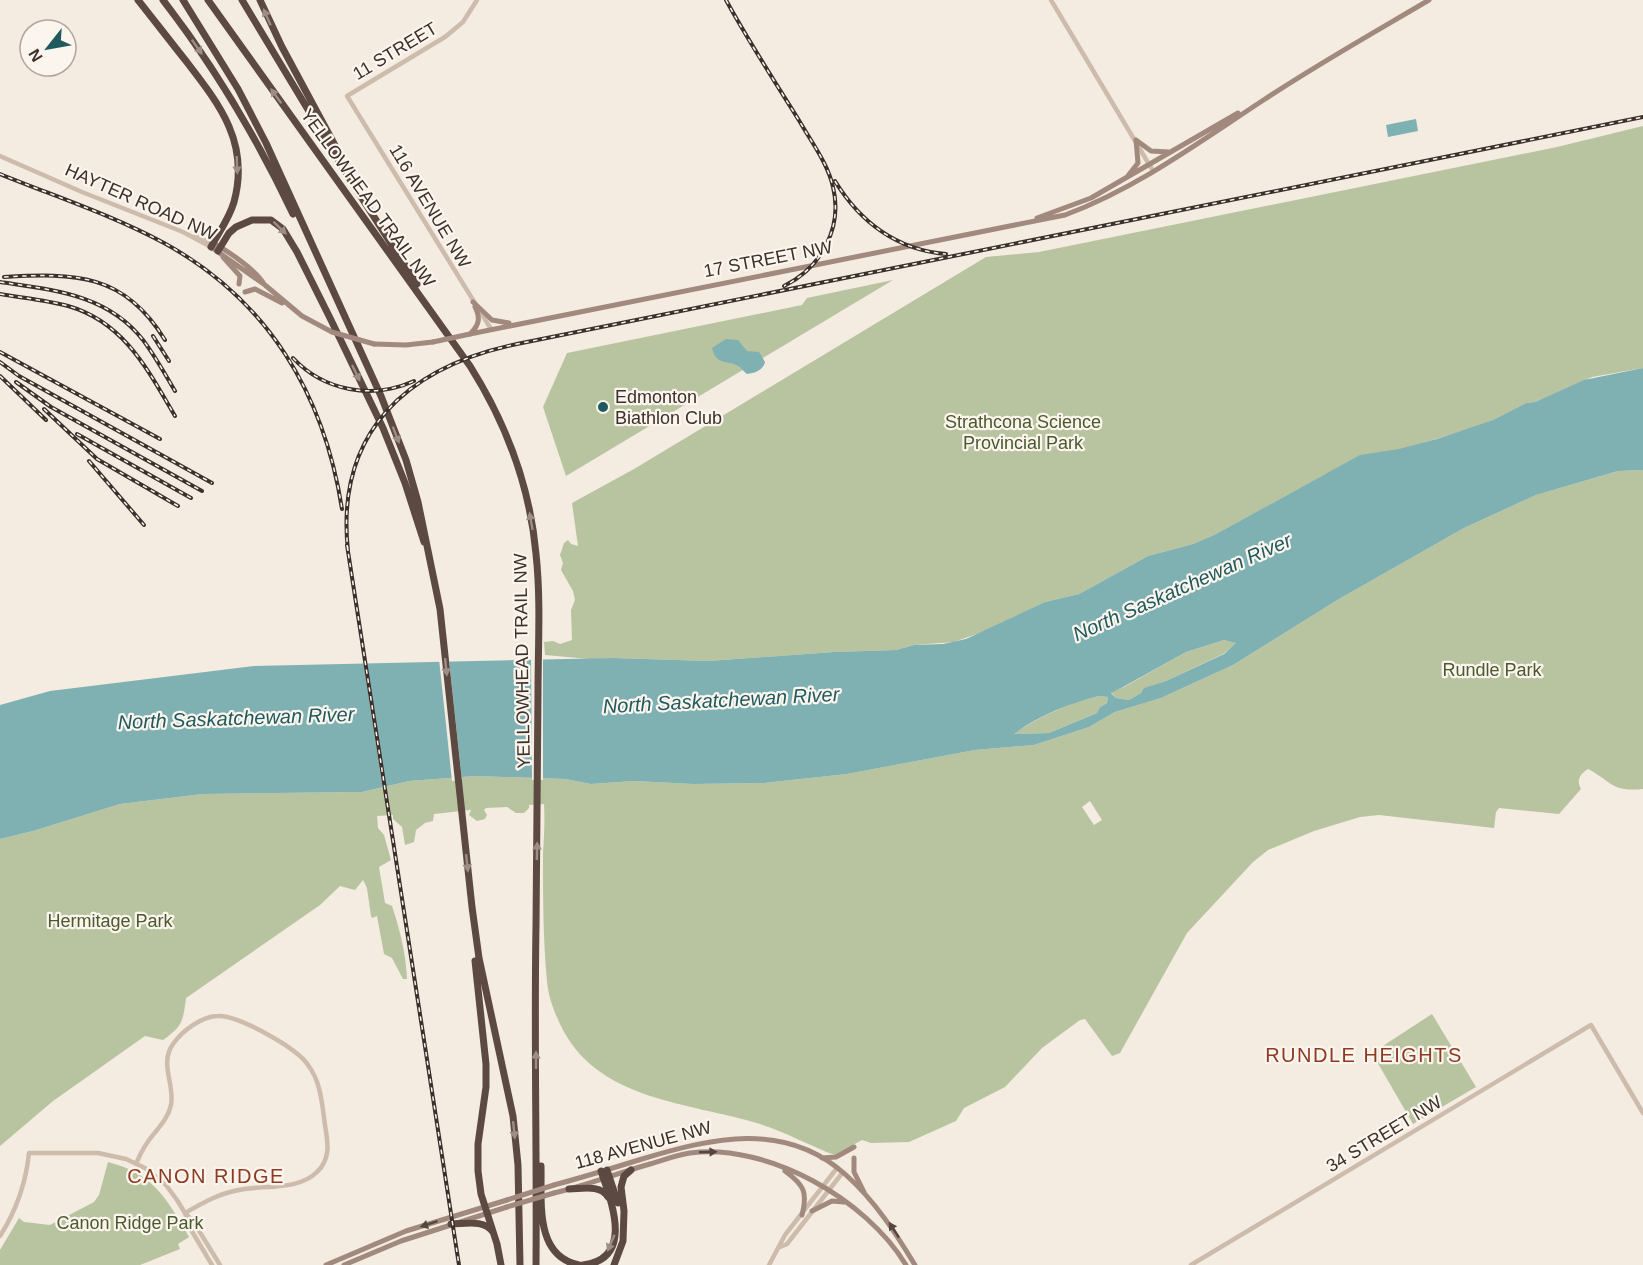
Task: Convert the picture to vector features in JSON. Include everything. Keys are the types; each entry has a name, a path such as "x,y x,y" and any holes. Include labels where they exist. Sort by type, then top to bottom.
{"highway":[{"path":"138,0 213,96 229,122 234,138 237,164 236,194 217,248"},
{"path":"163,0 208,63 250,130 321,263"},
{"path":"183,0 213,47 260,130 375,381 398,438 418,502 440,609 479,958 513,1116 518,1165 520,1265"},
{"name":"YELLOWHEAD TRAIL NW","path":"208,0 445,331 490,400 516,459 527,498 536,552 538,621 537,1265"},
{"path":"242,0 445,331"},
{"path":"260,0 274,32 341,157 351,181"},
{"path":"217,248 236,227 252,220 271,220 283,229 317,291 383,428 405,483 433,568"},
{"path":"472,907 472,942 480,992 486,1064 486,1087 478,1144 477,1171 501,1265"},
{"path":"537,1089 545,1235 551,1247 567,1262 581,1265 598,1261 611,1247 616,1225 605,1174"},
{"path":"614,1265 623,1241 621,1186 624,1176 631,1170"},
{"path":"605,1174 624,1223"},
{"path":"569,1189 598,1189 605,1192 613,1205"},
{"path":"451,1224 488,1226 497,1244"}],"main road":[{"name":"17 STREET NW","path":"1150,165 1429,0"},
{"name":"17 STREET NW","path":"217,248 261,279 302,316 332,332 374,344 406,345 433,342 1065,215 1095,204 1154,171 1263,100"},
{"path":"1136,141 1156,153 1173,151"},
{"path":"1125,180 1137,163 1136,141"},
{"path":"1012,226 1072,206 1150,165"},
{"path":"217,248 240,276 239,285"},
{"path":"245,292 255,289 290,306"},
{"path":"473,302 492,320 515,324"},
{"path":"470,334 475,329 479,316 473,302"},
{"name":"118 AVENUE NW","path":"487,1209 507,1207 569,1189 605,1174 692,1145 733,1138 768,1139 797,1147 822,1158 840,1170 888,1221 915,1265"},
{"path":"822,1158 836,1157 854,1147"},
{"name":"118 AVENUE NW","path":"487,1209 507,1200 555,1185 631,1170 680,1155 713,1152 747,1156 798,1173 851,1204 875,1226 906,1265"},
{"path":"854,1158 854,1172 865,1194"},
{"path":"779,1167 797,1180 804,1190 806,1198 801,1215"},
{"path":"812,1211 832,1201 851,1204"},
{"path":"344,1265 487,1209"},
{"path":"326,1265 406,1231 487,1209"}],"street":[{"name":"11 STREET","path":"347,96 445,37 463,22 477,0"},
{"path":"1051,0 1154,171"},
{"name":"116 AVENUE NW","path":"347,96 490,329"},
{"name":"HAYTER ROAD NW","path":"0,156 217,248"},
{"path":"136,1164 170,1108 171,1097 166,1063 170,1049 177,1039 196,1024 211,1016 230,1017 286,1044 304,1059 320,1089 328,1146 322,1167 301,1182 235,1191 213,1198 185,1213"},
{"name":"34 STREET NW","path":"1191,1265 1591,1025 1643,1113"},
{"path":"0,1236 20,1196 30,1153 98,1153 117,1156 136,1164 152,1173 166,1185 185,1213 194,1221 220,1265"},
{"path":"769,1265 781,1241 840,1170"},
{"path":"780,1246 787,1244 826,1188"},
{"path":"185,1213 190,1228 212,1265"}],"green space":[{"name":"Strathcona Science Provincial Park","path":"1643,126 1643,368 1592,377 1535,402 1526,403 1474,427 1326,474 1216,534 1193,544 1148,556 1079,594 1045,602 985,631 954,642 914,645 896,650 708,661 589,659 545,655 544,642 553,641 560,644 572,640 571,610 575,600 573,591 561,570 563,563 560,555 564,543 568,540 571,544 578,546 572,503 634,469 986,257 1039,252 1557,147"},
{"path":"893,280 566,476 543,407 567,353 802,305 807,298"},
{"path":"1643,470 1643,789 1624,789 1612,785 1588,769 1580,777 1581,789 1559,814 1499,808 1496,812 1494,828 1379,815 1360,817 1314,831 1268,850 1253,862 1187,933 1120,1053 1112,1056 1085,1019 1080,1020 1042,1048 1005,1087 964,1108 956,1121 909,1142 871,1143 862,1140 835,1155 760,1124 647,1095 620,1084 596,1069 576,1050 560,1024 549,992 544,917 544,804 529,805 524,813 516,813 507,807 486,808 484,810 487,815 485,819 477,821 469,815 471,810 479,809 434,814 433,821 425,823 416,830 414,842 405,845 402,827 393,819 393,815 377,816 378,828 384,835 391,860 379,867 385,903 392,906 398,924 407,979 403,979 392,958 384,954 377,916 372,918 371,916 367,888 363,880 355,890 340,886 320,905 186,998 181,1022 170,1035 163,1040 145,1036 53,1101 0,1146 0,839 120,804 203,794 362,792 409,781 476,776 565,779 591,784 634,781 693,784 764,783 847,774 975,750 1034,745 1089,727 1115,712 1161,698 1233,665 1339,599 1464,528 1536,495 1618,471","holes":["1090,801 1102,820 1094,825 1082,807"]},
{"path":"1224,640 1237,643 1223,654 1166,681 1145,688 1129,700 1116,698 1111,692 1186,652"},
{"path":"1099,696 1108,697 1107,703 1100,707 1097,713 1049,733 1013,734 1055,711"},
{"path":"1432,1014 1476,1087 1413,1124 1372,1053"},
{"name":"Canon Ridge Park","path":"108,1162 137,1173 158,1190 189,1237 178,1244 180,1249 140,1265 0,1265 0,1250 19,1218 24,1222 50,1225 94,1202 99,1195"}],"water":[{"path":"1416,119 1418,131 1388,137 1386,125"},
{"path":"726,339 738,340 747,351 759,352 765,362 763,367 747,374 740,367 717,358 712,348"},
{"name":"North Saskatchewan River","path":"1643,368 1643,470 1618,471 1536,495 1464,528 1339,599 1233,665 1161,698 1115,712 1089,727 1034,745 975,750 847,774 764,783 693,784 634,781 591,784 565,779 476,776 409,781 362,792 203,794 120,804 0,839 0,705 50,691 254,666 614,658 708,661 896,650 914,645 943,644 966,639 1045,602 1079,594 1148,556 1193,544 1216,534 1360,455 1399,449 1437,439 1493,420 1526,403 1535,402 1584,380","holes":["1224,640 1236,643 1224,654 1166,681 1144,688 1141,693 1129,700 1116,698 1111,693 1186,652","1099,696 1108,697 1107,703 1100,707 1097,713 1049,733 1014,734 1033,721 1055,711"]}],"pier":[{"path":"531,657 543,657 543,780 532,780"},
{"path":"439,659 449,659 462,780 452,781"},
{"path":"363,660 366,660 386,789 383,790"}],"railway":[{"path":"726,0 819,154 833,187 835,217 826,245 809,269 784,286"},
{"path":"348,551 347,509 353,472 367,439 386,412 412,388 442,369 478,355 517,344 1643,117"},
{"path":"0,174 103,215 164,243 201,266 233,292 261,322 285,354 305,389 321,427 342,509"},
{"path":"835,181 856,209 882,231 912,247 946,254"},
{"path":"4,277 53,276 96,282 133,301 165,340"},
{"path":"0,282 78,297 113,313 143,340 175,391"},
{"path":"0,294 68,306 88,313 105,323 144,365 175,416"},
{"path":"153,336 169,361"},
{"path":"0,352 160,439"},
{"path":"293,358 319,378 349,389 382,390 414,381"},
{"path":"0,362 19,376 212,483"},
{"path":"0,376 46,420"},
{"path":"16,382 51,407 202,491"},
{"path":"44,409 97,459 178,506"},
{"path":"77,434 191,498"},
{"path":"89,461 144,525"},
{"path":"347,545 459,1265"}],"place":[{"name":"Edmonton Biathlon Club","path":"603,407"}],"district":[{"name":"RUNDLE HEIGHTS","path":"1364,1055"},
{"name":"CANON RIDGE","path":"206,1176"}],"park label":[{"name":"Rundle Park","path":"1492,670"},
{"name":"Hermitage Park","path":"110,921"}]}
